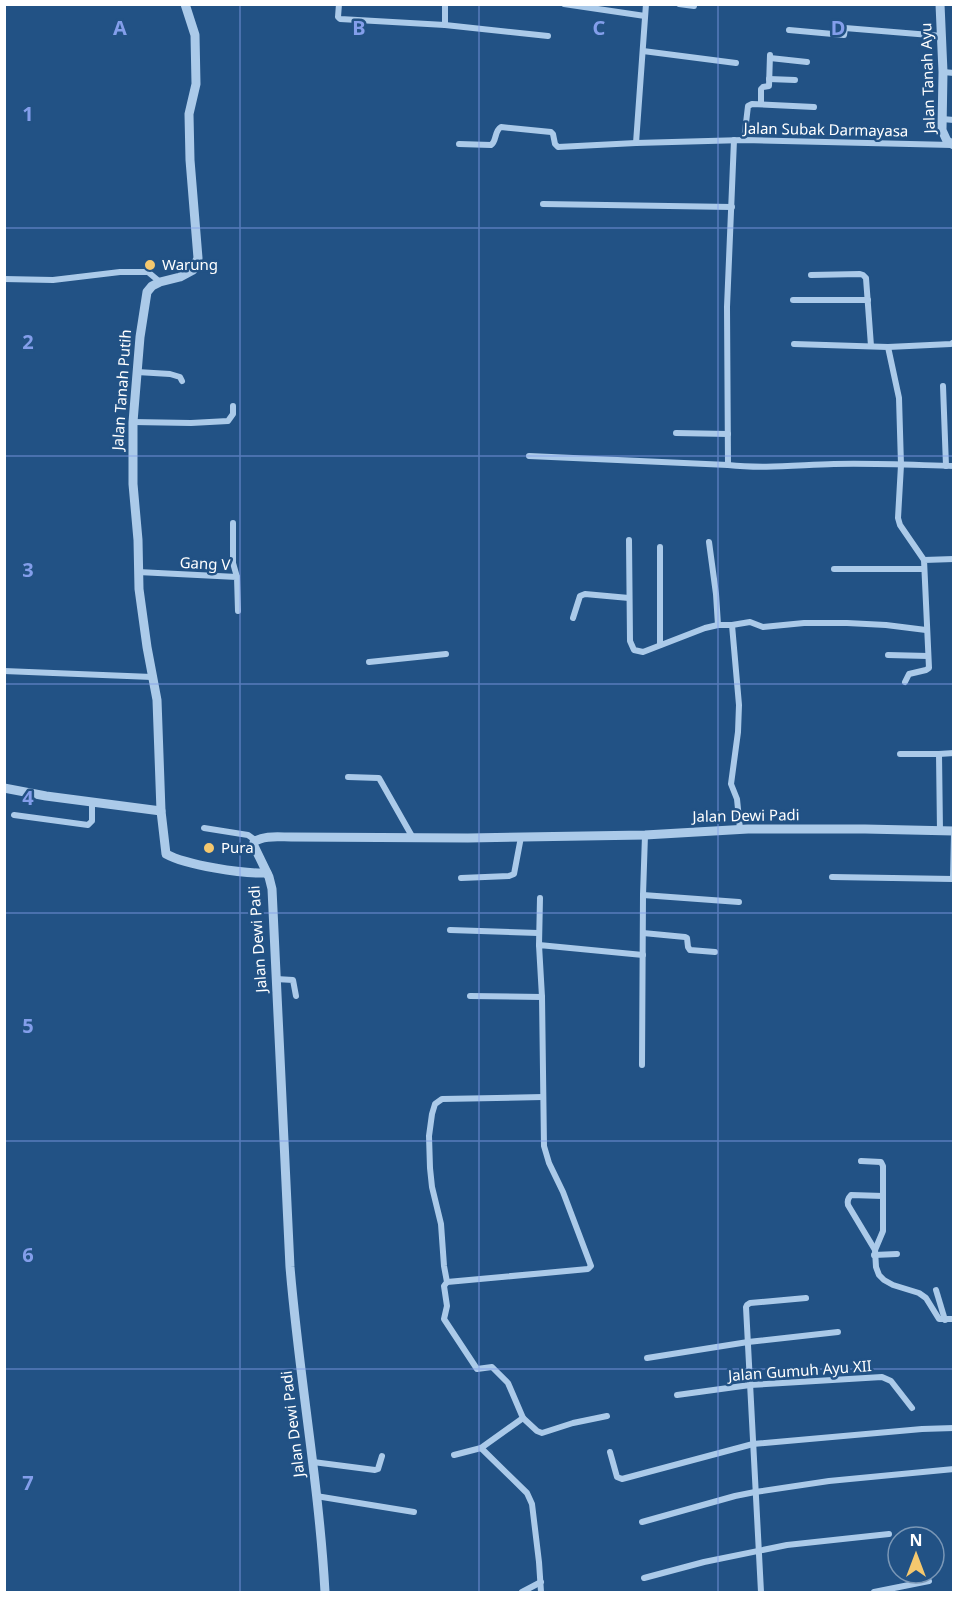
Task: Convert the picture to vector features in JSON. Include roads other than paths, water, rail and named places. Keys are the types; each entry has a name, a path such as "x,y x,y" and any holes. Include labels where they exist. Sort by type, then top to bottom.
{"street":[{"path":"4,279 53,280 120,272 148,272 160,282 180,277 193,270 198,258 190,160 189,114 196,84 195,35 185,4"},
{"path":"339,4 338,17 340,19 445,25 548,36"},
{"path":"445,4 445,25"},
{"path":"564,4 645,16"},
{"path":"636,143 646,4"},
{"path":"680,4 694,6"},
{"name":"Jalan Tanah Ayu","path":"940,4 948,72 942,119 943,135 946,141 953,145"},
{"path":"789,30 844,35 845,28 942,36"},
{"path":"643,51 736,63"},
{"path":"760,103 761,88 769,86 770,56 807,62"},
{"path":"769,79 795,80"},
{"path":"744,140 748,106 752,104 814,107"},
{"path":"942,119 954,120"},
{"name":"Jalan Subak Darmayasa","path":"459,144 490,145 494,143 498,128 501,127 552,132 558,147 734,140 953,145"},
{"path":"728,465 727,307 734,140"},
{"path":"543,204 732,207"},
{"path":"811,275 863,274 866,278 871,346"},
{"name":"Jalan Tanah Putih","path":"160,282 152,285 145,297 133,422 133,484 141,610 158,715 161,811 166,854 173,858 212,867 267,873"},
{"path":"793,300 868,300"},
{"path":"794,344 888,347 954,342"},
{"path":"888,347 899,398 901,465 898,518 900,525 924,560 928,669 909,674 905,682"},
{"path":"137,372 170,374 180,377 182,381"},
{"path":"529,456 777,468 834,464 950,466 943,386"},
{"path":"133,422 228,421 233,414 233,406"},
{"path":"676,434 728,434"},
{"path":"233,523 233,563 237,577"},
{"path":"629,540 630,641 632,648 638,652 718,624 732,625 750,622 760,627 804,623 886,625 926,630"},
{"path":"709,542 718,624"},
{"path":"660,547 660,645"},
{"path":"924,560 954,559"},
{"path":"834,568 924,568"},
{"name":"Gang V","path":"138,572 237,577 238,611"},
{"path":"573,618 580,596 585,594 629,598"},
{"path":"732,625 739,705 731,784 737,798 744,829"},
{"path":"369,662 446,654"},
{"path":"888,655 928,656"},
{"path":"4,671 152,677"},
{"path":"900,754 954,753"},
{"path":"939,754 940,831"},
{"path":"348,777 379,778 411,838"},
{"path":"4,788 161,811"},
{"path":"14,815 88,825 92,820 93,802"},
{"path":"204,828 244,834 255,840"},
{"name":"Jalan Dewi Padi","path":"326,1593 290,1267 272,892 267,873 254,846 255,840 266,837 396,839 645,835 744,829 865,829 954,833"},
{"path":"832,877 953,879 954,833"},
{"path":"642,1065 645,835"},
{"path":"461,878 514,874 521,837"},
{"path":"643,895 739,902"},
{"path":"447,1282 588,1269 591,1266 544,1146 542,997 538,933 540,898"},
{"path":"450,930 538,933"},
{"path":"643,933 687,938 690,950 715,952"},
{"path":"539,945 643,955"},
{"path":"276,979 293,980 296,996"},
{"path":"470,996 542,997"},
{"path":"543,1097 442,1100 434,1107 429,1136 430,1168 441,1224 447,1282 444,1286 447,1306 444,1319 477,1369 492,1367 505,1378 523,1418 537,1431 542,1433 573,1423 607,1416"},
{"path":"861,1161 882,1163 883,1231 875,1252 879,1275 893,1285 919,1293 926,1298 937,1318 954,1319"},
{"path":"875,1252 848,1205 848,1201 851,1195 883,1196"},
{"path":"875,1252 897,1254"},
{"path":"936,1290 945,1320"},
{"path":"761,1593 747,1305 806,1298"},
{"path":"647,1358 748,1342 838,1332"},
{"name":"Jalan Gumuh Ayu XII","path":"677,1395 750,1385 882,1377 891,1381 912,1408"},
{"path":"454,1455 484,1446 523,1418"},
{"path":"610,1452 617,1477 622,1479 753,1444 954,1428"},
{"path":"484,1446 527,1493 532,1504 539,1555 541,1593"},
{"path":"313,1462 375,1470 378,1469 382,1456"},
{"path":"642,1522 755,1492 829,1481 954,1469"},
{"path":"316,1496 414,1512"},
{"path":"644,1578 704,1562 787,1545 886,1534"},
{"path":"522,1593 541,1582"},
{"path":"874,1593 911,1585"}],"place":[{"name":"Warung","path":"150,265"},
{"name":"Pura","path":"209,848"}]}
